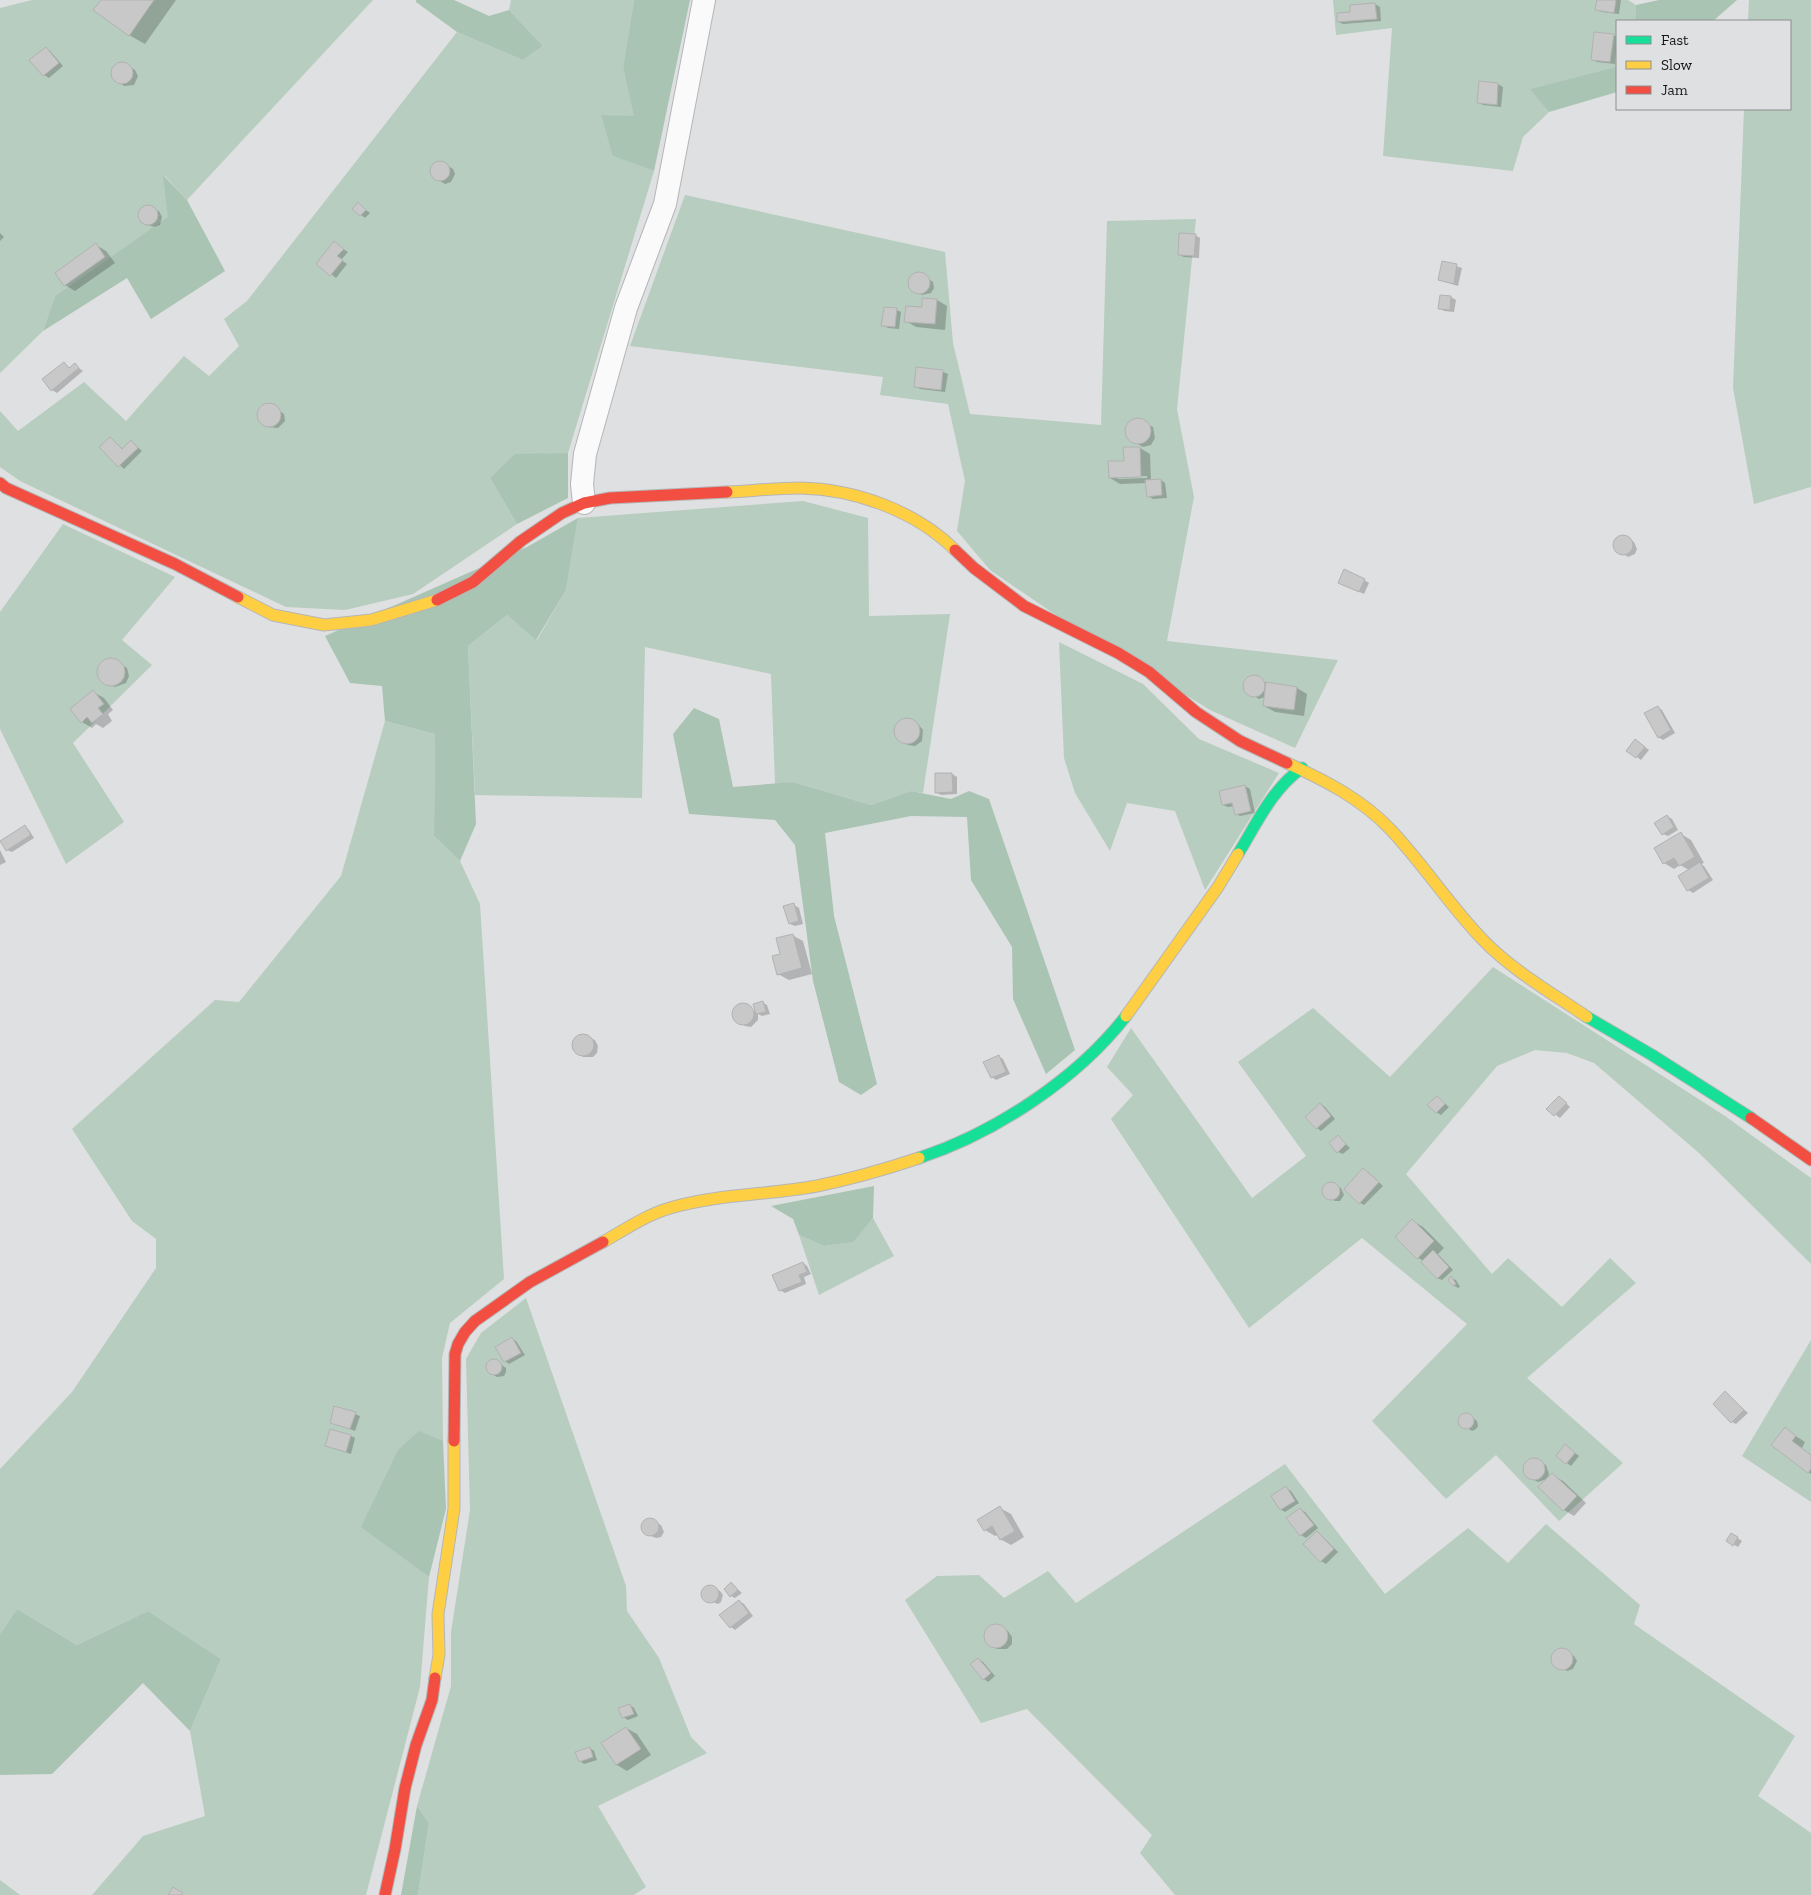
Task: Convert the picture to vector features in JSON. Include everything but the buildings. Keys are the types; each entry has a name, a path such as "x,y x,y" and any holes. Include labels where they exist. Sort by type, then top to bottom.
{"street":[{"path":"584,503 582,484 585,454 626,308 665,204 704,0"},
{"path":"0,483 6,488 175,564 273,615 324,625 371,620 432,602 473,582 521,541 562,513 584,503 610,498 801,488 837,492 869,500 902,514 940,535 974,568 1024,606 1118,653 1149,672 1196,712 1240,741 1326,780 1364,806 1390,829 1423,866 1482,940 1508,963 1594,1022 1652,1054 1730,1103 1811,1160"},
{"path":"385,1895 416,1745 432,1700 439,1654 438,1614 454,1509 455,1354 465,1332 475,1321 530,1282 590,1250 640,1220 669,1208 702,1201 816,1186 885,1169 946,1149 992,1125 1046,1092 1086,1060 1113,1032 1145,991 1218,887 1277,790 1288,778 1302,768"}],"green space":[{"path":"32,0 373,0 187,200 164,175 169,217 55,296 43,331 0,373 0,8"},
{"path":"416,0 454,0 489,16 509,10 543,46 523,60 457,32 416,2"},
{"path":"511,0 634,0 623,67 635,117 601,115 614,156 654,171 568,453 515,455 490,478 517,524 413,594 345,610 286,607 20,481 0,467 0,411 18,431 84,382 126,421 184,356 209,376 239,346 224,319 247,301 457,32 523,60 543,46 509,10"},
{"path":"634,0 690,0 654,171 613,156 601,115 634,116 623,67"},
{"path":"1333,0 1628,0 1636,5 1635,20 1616,20 1616,68 1531,89 1549,112 1523,137 1513,171 1383,156 1392,28 1336,35"},
{"path":"1659,0 1737,0 1714,20 1635,20 1636,5"},
{"path":"1749,0 1811,0 1811,487 1754,504 1733,388 1744,110 1791,110 1791,20 1748,20"},
{"path":"1616,67 1616,92 1549,112 1530,89"},
{"path":"163,175 187,200 225,271 151,319 127,278 43,331 55,296 168,217"},
{"path":"685,195 945,252 953,343 970,414 1101,425 1107,221 1196,219 1177,409 1194,497 1167,641 1338,660 1295,748 1210,710 1050,611 990,570 957,531 965,481 948,404 880,395 883,377 630,346"},
{"path":"568,453 568,498 517,524 490,478 515,454"},
{"path":"803,501 868,518 869,616 950,614 923,793 911,791 871,805 793,782 775,784 771,674 645,647 642,798 475,795 468,646 507,615 537,640 566,590 578,518"},
{"path":"578,518 566,590 536,640 507,615 468,646 476,824 460,861 434,836 435,734 385,721 382,686 350,683 325,636 527,547"},
{"path":"63,524 175,577 122,640 152,665 73,743 124,822 66,864 0,729 0,612"},
{"path":"1059,642 1143,684 1199,739 1279,773 1205,890 1175,811 1127,803 1110,851 1075,793 1064,758"},
{"path":"694,708 719,719 733,787 793,782 871,805 911,791 951,799 969,791 989,799 1075,1050 1046,1074 1013,999 1012,947 971,880 967,817 911,816 825,833 834,916 877,1084 861,1095 839,1082 813,981 795,845 775,820 689,814 673,734"},
{"path":"385,721 435,734 434,836 460,861 480,904 504,1279 450,1323 442,1358 443,1441 362,1527 429,1577 420,1687 366,1895 92,1895 143,1836 205,1816 190,1731 221,1659 148,1611 77,1645 17,1609 0,1634 0,1469 72,1392 156,1268 156,1239 132,1221 72,1129 215,1000 239,1002 341,876"},
{"path":"1493,967 1725,1116 1811,1178 1811,1264 1699,1153 1594,1063 1567,1053 1535,1050 1497,1066 1406,1174 1492,1274 1508,1258 1562,1307 1610,1258 1636,1283 1527,1378 1623,1463 1559,1521 1496,1455 1446,1499 1372,1421 1467,1324 1362,1238 1249,1328 1111,1119 1133,1095 1107,1067 1131,1028 1252,1198 1306,1156 1238,1062 1313,1008 1390,1077"},
{"path":"874,1186 873,1218 853,1242 824,1246 799,1235 793,1219 771,1206"},
{"path":"873,1218 894,1256 819,1295 799,1235 824,1246 852,1242"},
{"path":"526,1298 626,1586 627,1611 659,1658 691,1737 707,1753 598,1806 646,1887 634,1895 418,1895 429,1823 417,1806 451,1686 451,1632 470,1510 466,1359 481,1333"},
{"path":"1811,1340 1811,1502 1742,1456"},
{"path":"419,1431 443,1441 446,1509 429,1577 361,1527 398,1450"},
{"path":"1285,1464 1385,1594 1468,1528 1508,1563 1546,1524 1640,1605 1634,1624 1795,1736 1758,1796 1811,1833 1811,1895 1175,1895 1140,1853 1152,1835 1027,1709 981,1723 905,1600 937,1576 979,1575 1004,1598 1048,1571 1076,1603"},
{"path":"17,1609 77,1645 148,1611 221,1659 190,1731 143,1683 52,1774 0,1775 0,1634"},
{"path":"417,1806 429,1823 418,1895 401,1895"},
{"path":"0,1880 20,1895 0,1895"}],"traffic: fast":[{"path":"1238,854 1274,796 1291,776 1302,768"},
{"path":"919,1158 977,1134 1033,1101 1084,1061 1126,1016"},
{"path":"1587,1017 1652,1055 1751,1118"}],"traffic: slow":[{"path":"727,492 800,488 821,489 863,498 884,505 922,524 955,550"},
{"path":"238,597 273,615 324,625 371,620 437,600"},
{"path":"1287,763 1342,791 1380,819 1415,857 1483,940 1507,962 1587,1017"},
{"path":"1126,1016 1218,887 1238,854"},
{"path":"603,1242 661,1211 688,1203 817,1186 868,1174 919,1158"},
{"path":"435,1678 439,1655 438,1614 454,1509 454,1441"}],"traffic: jam":[{"path":"0,483 6,488 175,564 238,597"},
{"path":"437,600 473,582 521,541 562,513 584,503 610,498 727,492"},
{"path":"955,550 974,568 1024,606 1118,653 1149,672 1196,712 1240,741 1287,763"},
{"path":"1751,1118 1811,1160"},
{"path":"454,1441 455,1354 465,1332 475,1321 530,1282 603,1242"},
{"path":"385,1895 405,1788 416,1745 432,1700 435,1678"}]}
